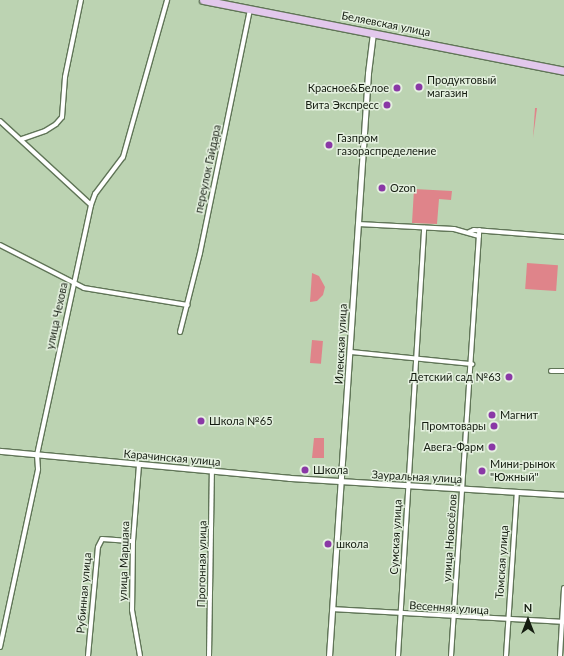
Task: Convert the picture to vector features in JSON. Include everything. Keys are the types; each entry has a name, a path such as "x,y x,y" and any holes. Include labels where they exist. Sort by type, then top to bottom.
{"main road":[{"name":"Беляевская улица","path":"203,0 564,71"}],"street":[{"path":"22,139 45,131 56,124 62,117 65,77 81,0"},
{"name":"улица Чехова","path":"0,647 38,469 37,455 73,282 91,205 95,194 123,157 167,0"},
{"name":"переулок Гайдара","path":"180,332 188,305 250,10"},
{"name":"Илекская улица","path":"330,656 351,352 358,224 373,33"},
{"path":"0,121 22,139 91,205"},
{"path":"358,224 469,232 479,230 564,237"},
{"name":"Сумская улица","path":"398,656 402,613 408,486 424,228"},
{"name":"улица Новосёлов","path":"451,656 472,364 479,230"},
{"path":"469,232 479,236"},
{"path":"0,245 84,288 123,296 188,305"},
{"path":"351,352 472,364"},
{"path":"551,371 564,371"},
{"name":"Карачинская улица","path":"0,451 139,465 342,482"},
{"name":"улица Маршака","path":"139,465 133,540 132,610 140,656"},
{"name":"Прогонная улица","path":"209,656 212,471"},
{"name":"Зауральная улица","path":"342,482 564,495"},
{"name":"Томская улица","path":"506,656 516,492"},
{"name":"Рубинная улица","path":"88,656 98,547 102,540 133,540"},
{"path":"560,656 564,588"},
{"name":"Весенняя улица","path":"333,609 563,622"}],"shaded area":[{"path":"535,108 537,108 533,138"},
{"path":"414,189 452,191 451,200 439,199 437,224 412,223"},
{"path":"527,263 558,265 556,291 525,289"},
{"path":"312,273 319,276 325,287 323,295 317,301 310,302"},
{"path":"312,340 323,341 321,364 310,363"},
{"path":"314,438 324,438 324,458 312,458"}],"place":[{"name":"Продуктовый магазин","path":"419,87"},
{"name":"Красное&Белое","path":"397,88"},
{"name":"Вита Экспресс","path":"387,105"},
{"name":"Газпром газораспределение","path":"329,145"},
{"name":"Ozon","path":"382,188"},
{"name":"Детский сад №63","path":"509,377"},
{"name":"Магнит","path":"492,415"},
{"name":"Школа №65","path":"201,421"},
{"name":"Промтовары","path":"494,426"},
{"name":"Авега-Фарм","path":"492,447"},
{"name":"Школа","path":"305,470"},
{"name":"Мини-рынок \"Южный\"","path":"482,471"},
{"name":"школа","path":"328,544"}]}
